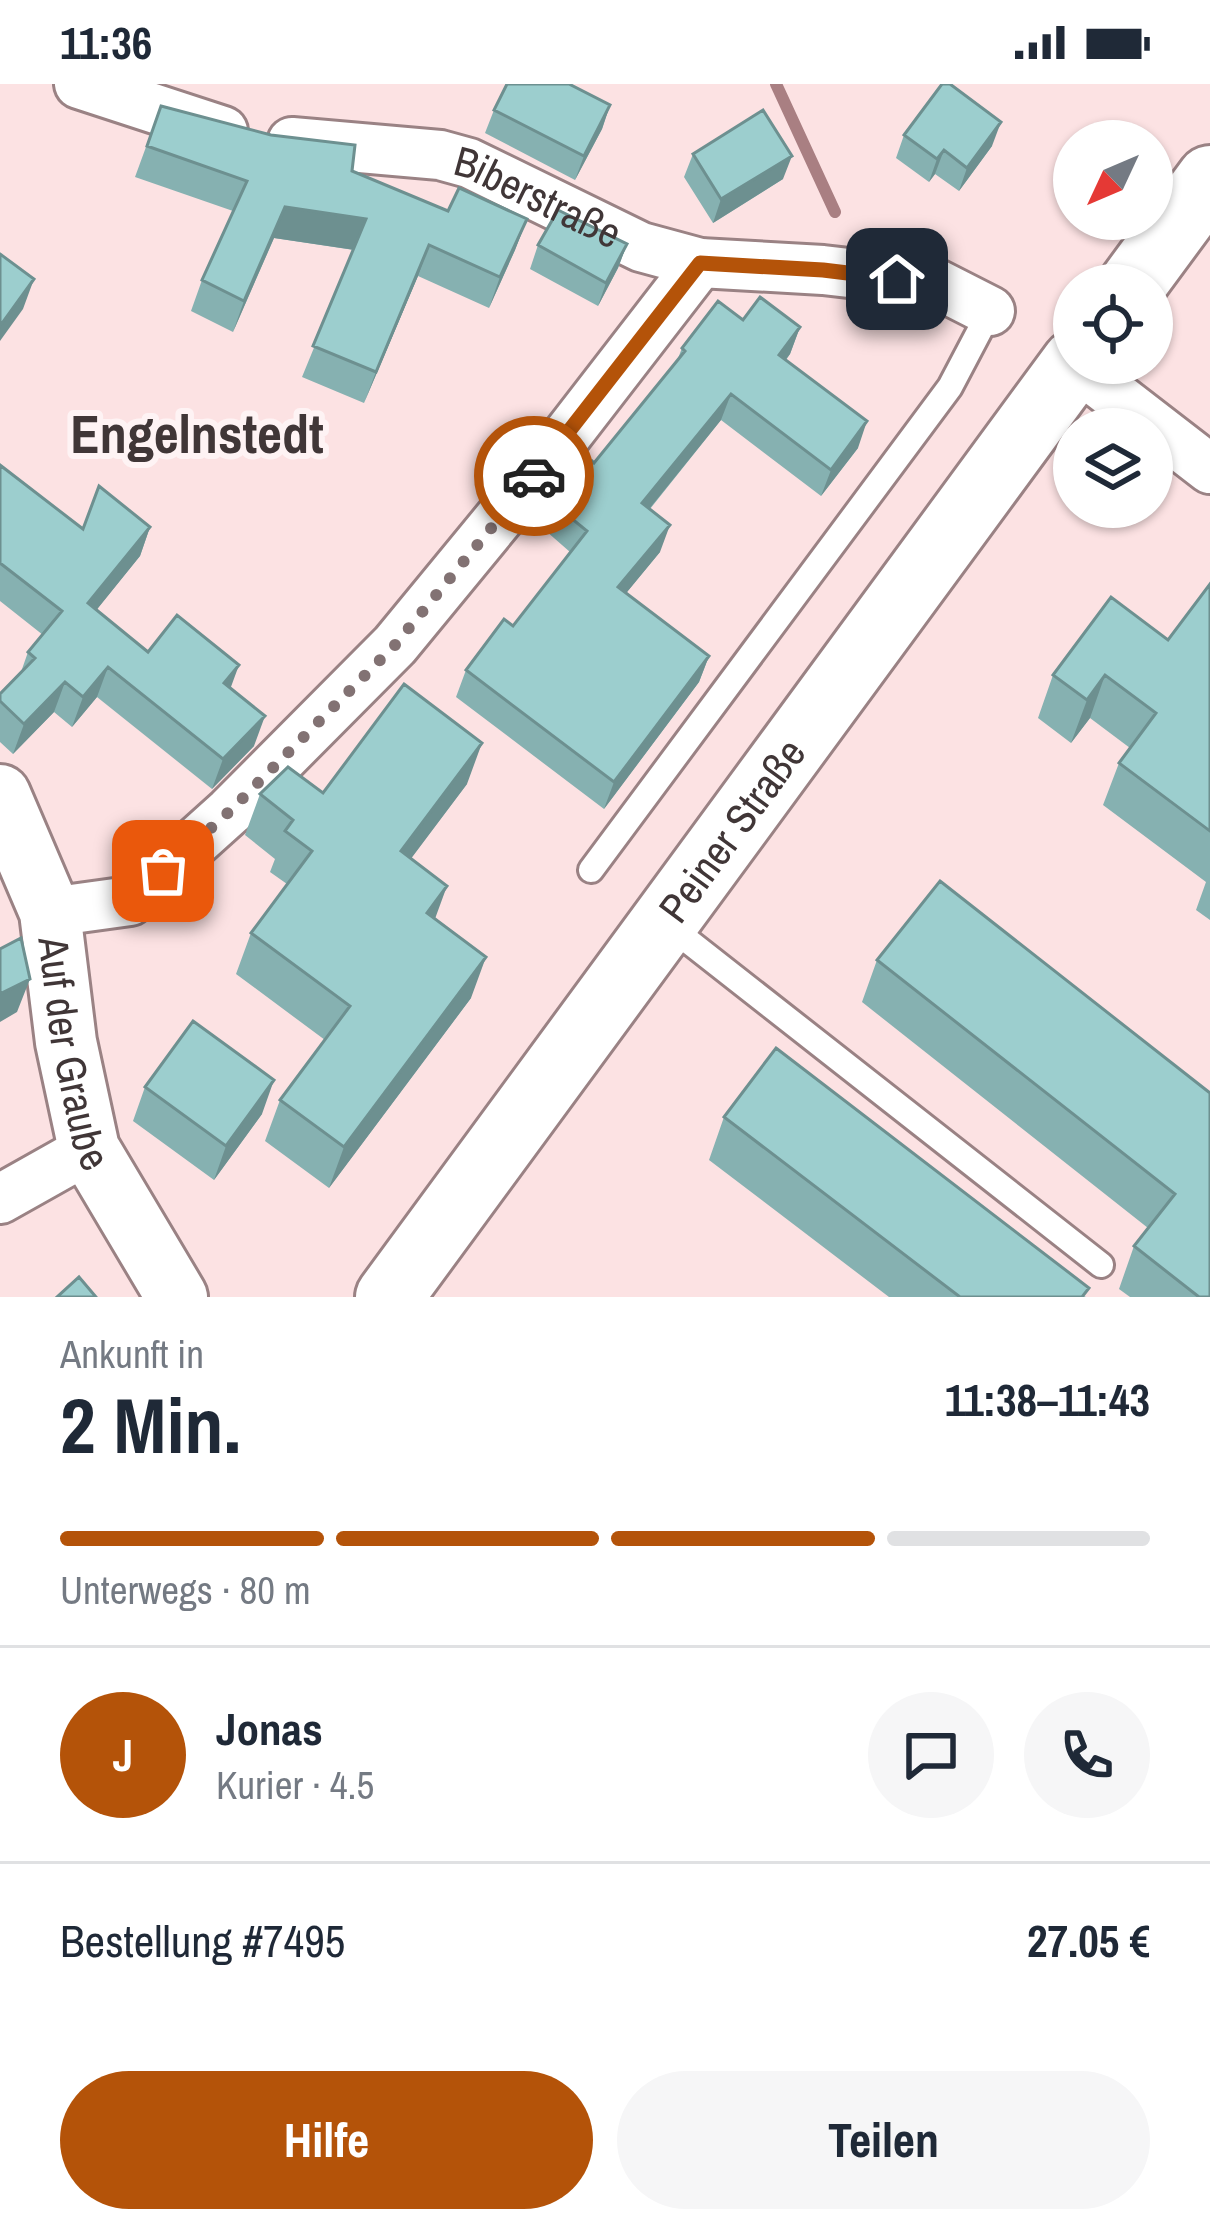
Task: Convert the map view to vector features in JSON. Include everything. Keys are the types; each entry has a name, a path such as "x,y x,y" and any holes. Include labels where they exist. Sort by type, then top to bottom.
{"main road":[{"path":"1147,264 1210,179"},
{"name":"Peiner Straße","path":"389,1297 1060,384"}],"street":[{"name":"Biberstraße","path":"79,84 220,131 295,143 440,154 469,163 640,247 700,263 934,283 990,310"},
{"path":"50,912 130,901 230,811 395,645 700,263"},
{"name":"Peiner Straße","path":"1102,384 1210,469"},
{"name":"Auf der Graube","path":"0,796 50,912 66,1042 89,1149 178,1297"},
{"path":"0,1199 89,1149"}],"lane":[{"path":"591,870 950,387 990,310"},
{"path":"664,922 1101,1265"}],"building":[{"path":"507,84 569,84 610,105 584,156 494,110"},
{"path":"942,84 950,84 1001,122 967,168 944,150 937,159 904,135"},
{"path":"161,106 271,135 355,145 352,171 448,211 459,188 527,219 500,277 429,245 376,372 313,346 366,219 285,207 244,301 202,280 247,181 147,146"},
{"path":"763,110 792,156 721,199 693,154"},
{"path":"558,210 627,244 606,283 538,245"},
{"path":"0,254 34,279 0,326"},
{"path":"760,297 800,327 779,355 867,421 831,470 731,394 642,503 670,525 618,587 709,656 614,782 466,670 504,619 513,626 587,531 555,505 685,351 682,348 718,301 743,320"},
{"path":"0,465 83,529 99,486 150,527 88,603 148,652 177,615 239,665 224,683 265,716 223,759 108,667 83,697 65,682 24,724 0,701 0,694 35,658 28,652 62,611 0,563"},
{"path":"1210,584 1210,831 1119,763 1156,713 1105,675 1087,700 1053,675 1111,597 1168,640"},
{"path":"404,684 482,743 401,851 447,886 427,913 486,957 344,1147 280,1100 350,1006 251,933 312,851 285,831 293,820 260,794 288,767 323,793"},
{"path":"940,881 1210,1093 1210,1297 1199,1297 1134,1246 1175,1194 877,960"},
{"path":"21,938 30,979 0,994 0,949"},
{"path":"193,1021 274,1080 226,1146 145,1087"},
{"path":"776,1048 1089,1288 1082,1297 960,1297 724,1117"},
{"path":"79,1277 96,1297 57,1297"}],"waterway":[{"path":"776,84 835,212"}],"way so far":[{"path":"163,871 230,811 395,645 534,476"}],"district":[{"name":"Engelnstedt","path":"197,434"}],"route":[{"path":"534,476 700,263 897,279"}]}
